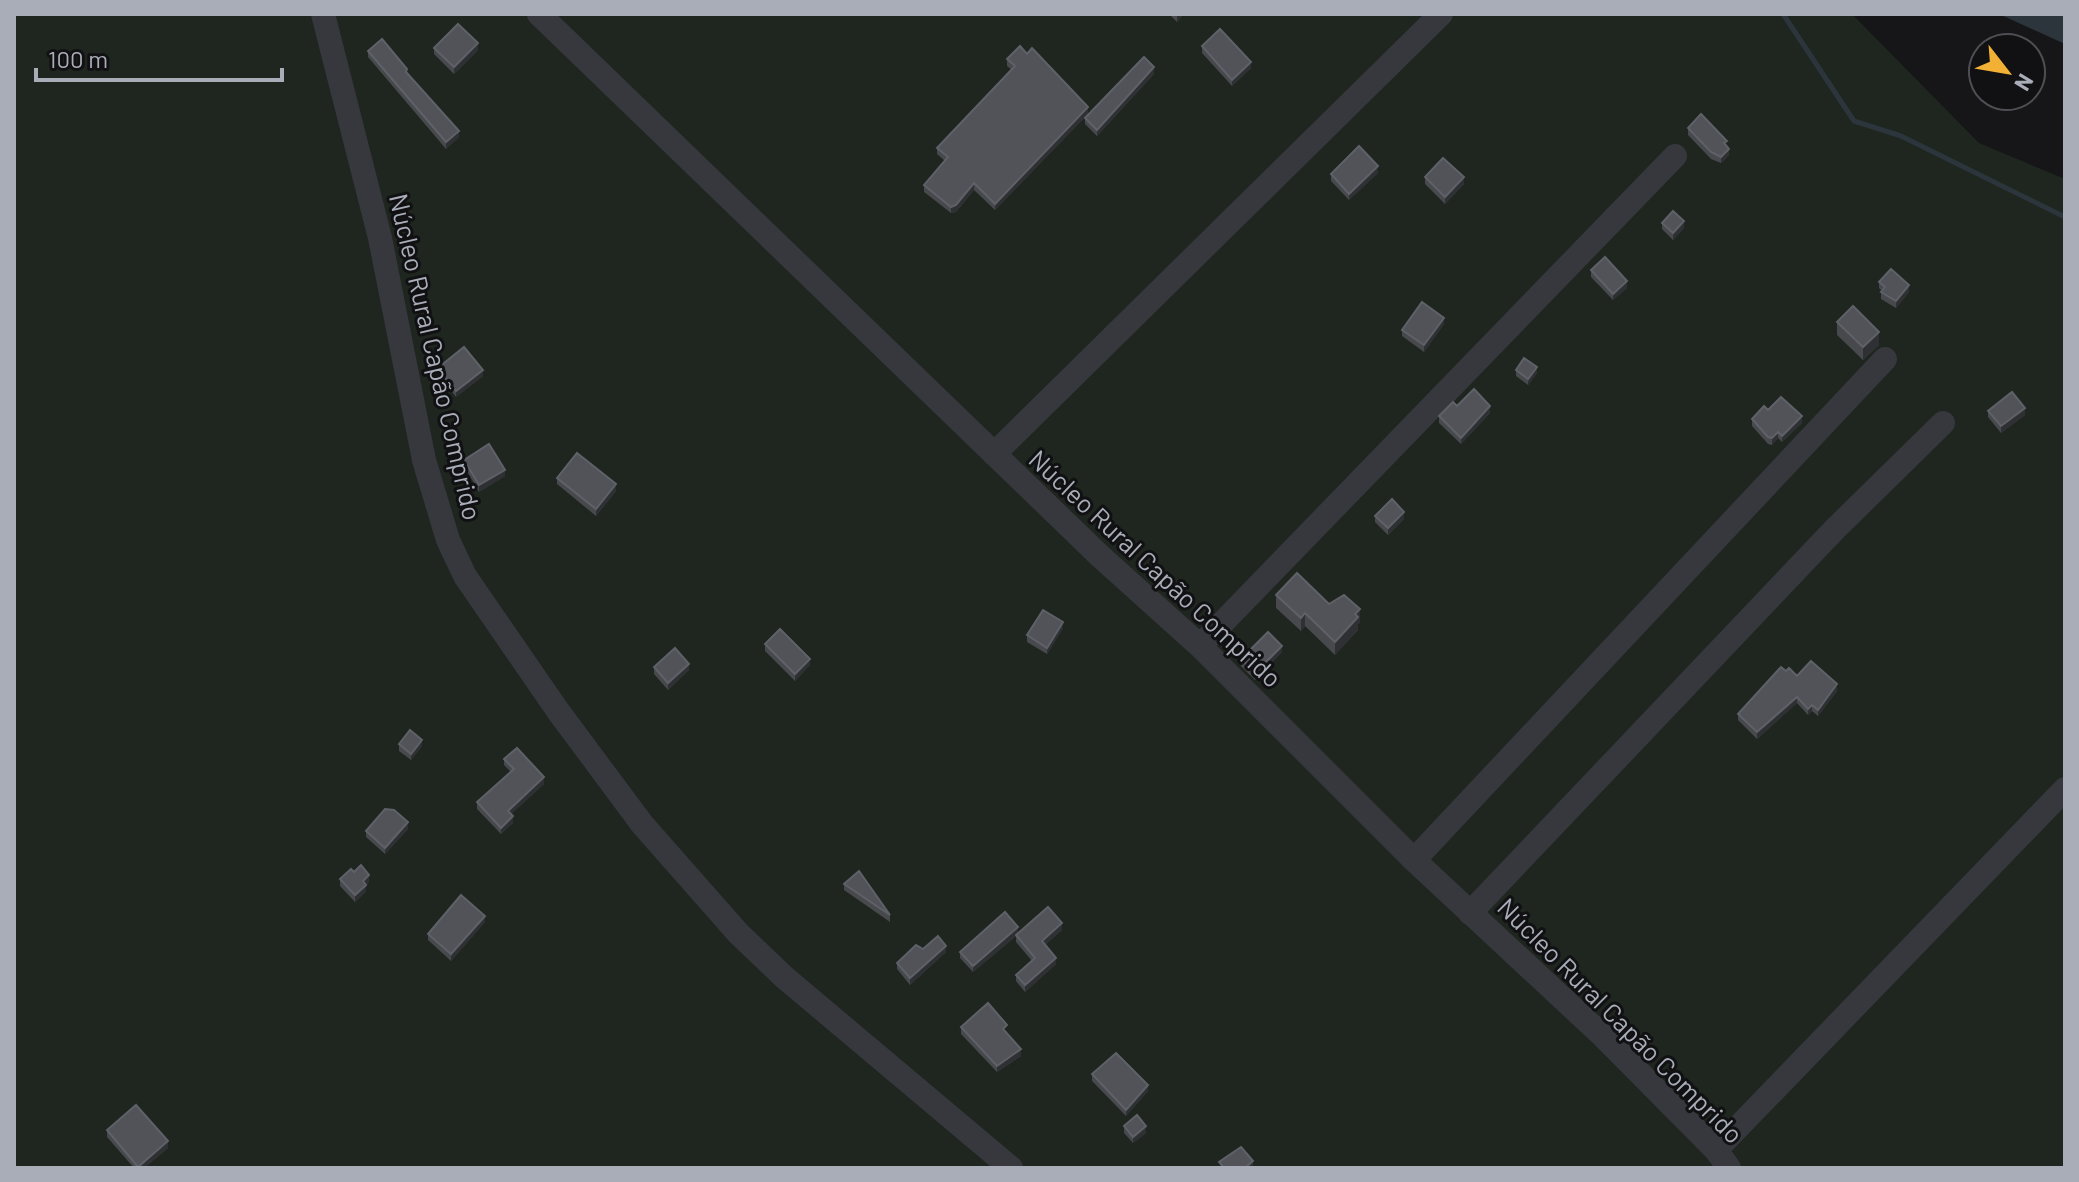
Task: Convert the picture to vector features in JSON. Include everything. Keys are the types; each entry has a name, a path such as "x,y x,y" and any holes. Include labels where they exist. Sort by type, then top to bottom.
{"street":[{"name":"Núcleo Rural Capão Comprido","path":"323,14 380,238 424,460 448,540 465,576 558,711 642,824 738,933 784,977 1011,1168"},
{"name":"Núcleo Rural Capão Comprido","path":"539,14 994,454 1200,646 1414,860 1603,1036 1722,1159"},
{"path":"994,454 1441,14"},
{"path":"1200,646 1675,156"},
{"path":"1414,860 1885,359"},
{"path":"1470,913 1834,530 1943,423"},
{"path":"1722,1159 2061,802"}],"shaded area":[{"path":"14,14 1852,14 1979,143 2065,179 2065,1168 14,1168"},
{"path":"1999,14 2065,14 2065,44 2047,36 2047,32 2039,32"}],"building":[{"path":"458,24 478,43 454,67 434,48"},
{"path":"1220,29 1251,62 1232,80 1202,46"},
{"path":"382,39 407,69 406,72 459,131 446,142 368,51"},
{"path":"1020,46 1027,54 1032,48 1088,107 995,204 974,183 951,207 924,185 948,157 937,148 1015,66 1007,59"},
{"path":"1144,57 1154,67 1097,130 1085,118"},
{"path":"1701,114 1727,141 1724,143 1729,149 1721,157 1711,152 1688,128"},
{"path":"1359,146 1378,166 1349,194 1331,174"},
{"path":"1443,158 1464,177 1445,197 1425,177"},
{"path":"1673,211 1684,221 1673,233 1662,223"},
{"path":"1605,257 1627,281 1613,294 1591,270"},
{"path":"1891,269 1909,285 1896,301 1881,292 1885,287 1879,282"},
{"path":"1422,302 1444,318 1424,345 1402,330"},
{"path":"1853,306 1879,332 1863,347 1837,322"},
{"path":"464,347 483,370 456,391 438,368"},
{"path":"1524,358 1537,367 1528,379 1516,370"},
{"path":"1474,389 1490,406 1461,438 1439,416 1453,402 1457,406"},
{"path":"2012,392 2025,408 2001,426 1988,411"},
{"path":"1781,397 1802,416 1782,436 1778,432 1772,438 1768,437 1752,419 1764,406 1768,410"},
{"path":"489,444 505,470 479,485 464,460"},
{"path":"577,453 616,484 596,509 557,478"},
{"path":"1392,499 1404,512 1388,528 1375,516"},
{"path":"1297,573 1329,604 1344,595 1360,609 1355,614 1358,617 1335,642 1305,613 1301,618 1276,595"},
{"path":"1043,610 1063,622 1047,648 1027,635"},
{"path":"780,629 810,659 795,674 765,644"},
{"path":"1268,632 1282,646 1255,673 1241,659"},
{"path":"675,648 689,664 668,683 654,667"},
{"path":"1811,661 1837,684 1818,710 1812,705 1808,709 1797,697 1757,732 1738,714 1781,667 1786,671 1789,668 1797,676"},
{"path":"410,730 422,740 411,754 399,744"},
{"path":"517,748 544,777 508,811 513,816 501,828 477,802 514,769 504,759"},
{"path":"385,809 394,810 408,822 385,848 366,831"},
{"path":"361,865 369,875 363,881 366,885 355,895 340,879"},
{"path":"859,871 890,915 844,884"},
{"path":"461,895 485,916 451,954 428,934"},
{"path":"1048,907 1062,923 1042,941 1056,958 1025,985 1016,975 1035,958 1016,935"},
{"path":"1005,912 1018,927 973,966 960,952"},
{"path":"938,936 946,946 910,978 897,963 916,945 923,949"},
{"path":"988,1003 1007,1025 1003,1029 1021,1049 997,1066 961,1027"},
{"path":"1116,1053 1148,1085 1126,1110 1092,1074"},
{"path":"136,1105 168,1141 138,1167 107,1130"},
{"path":"1137,1115 1146,1126 1133,1137 1124,1126"},
{"path":"1241,1147 1253,1161 1245,1168 1224,1168 1219,1162"}],"waterway":[{"path":"1783,14 1854,121 1901,136 2065,217"}]}
